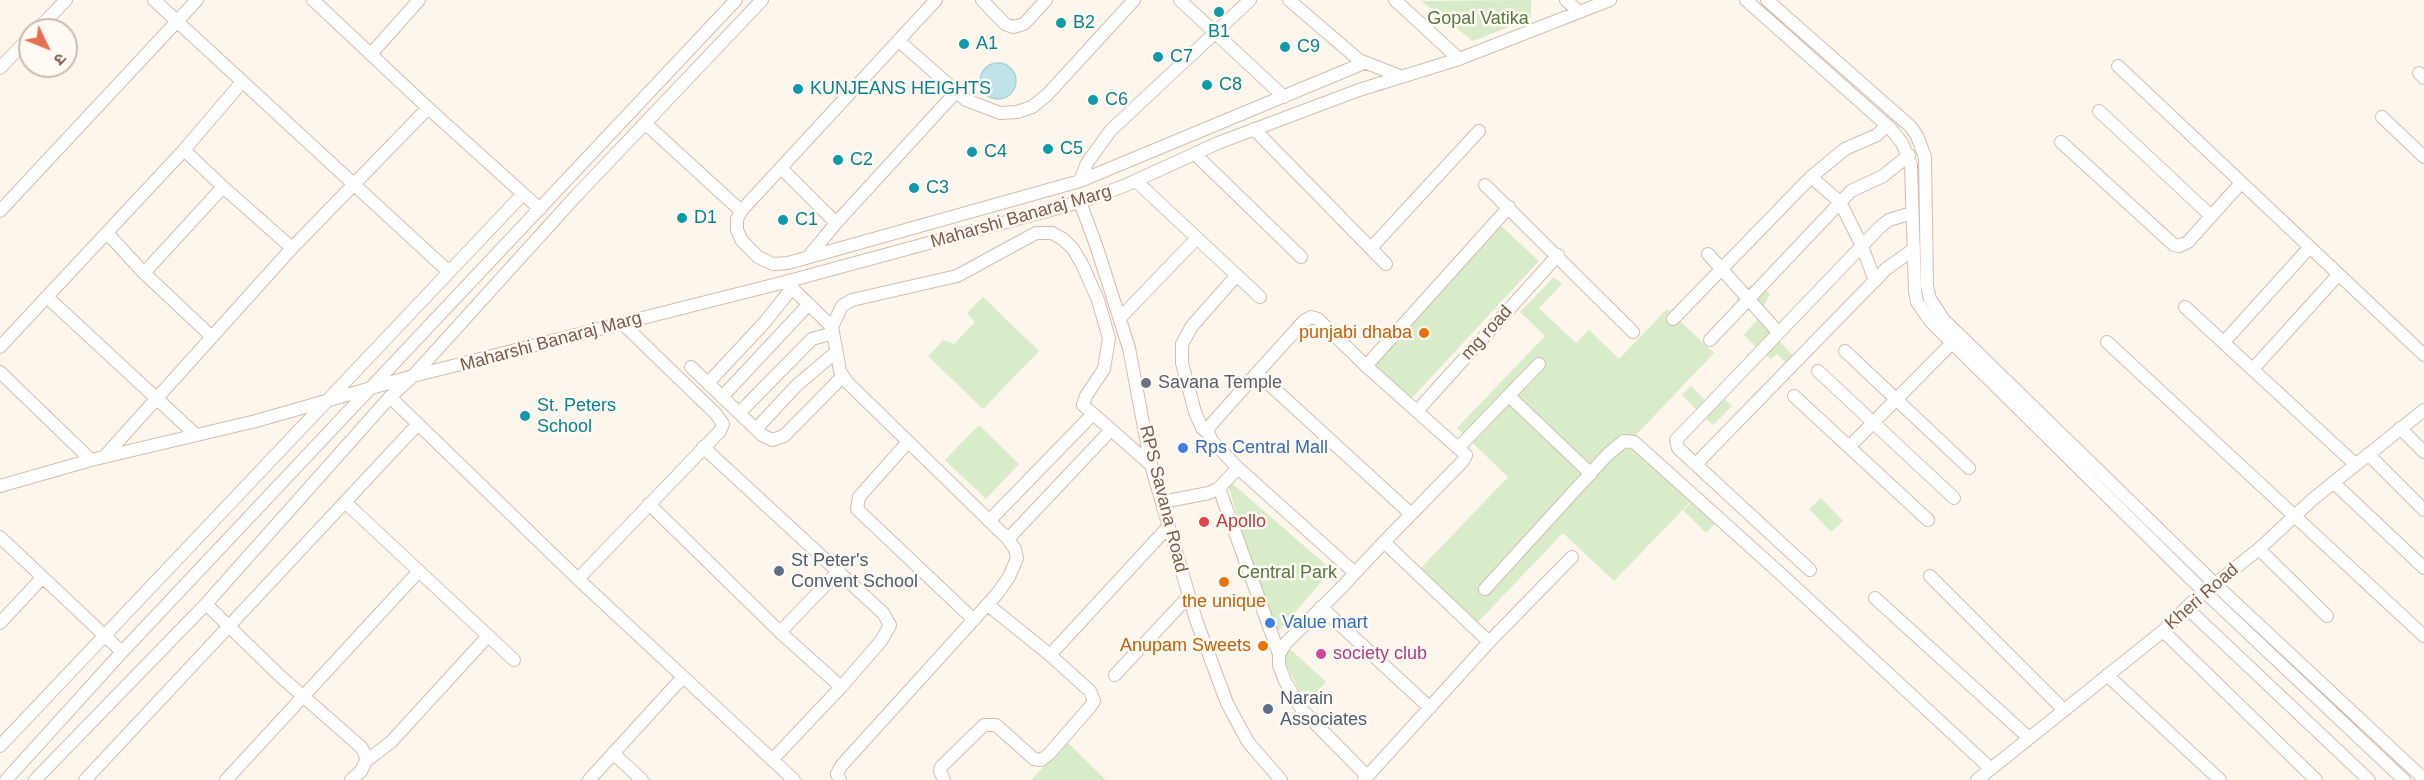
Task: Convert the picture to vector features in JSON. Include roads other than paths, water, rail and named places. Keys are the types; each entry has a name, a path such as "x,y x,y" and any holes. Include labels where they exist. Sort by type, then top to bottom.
{"street":[{"path":"49,18 66,0"},
{"path":"154,0 449,272"},
{"path":"0,211 198,0"},
{"path":"313,0 540,209"},
{"path":"371,54 418,0"},
{"path":"6,780 122,652 736,0"},
{"path":"35,780 206,604 390,397 413,376 575,197 762,0"},
{"path":"936,0 741,211 737,219 737,230 742,242 758,257 766,262 779,264 929,225 1080,181 1364,63"},
{"path":"982,0 1005,24 1012,27 1024,24 1046,0"},
{"path":"899,41 966,100 1000,113 1017,112 1032,107 1047,95 1134,0"},
{"path":"1180,0 1284,97"},
{"path":"1080,181 1087,163 1111,130 1250,0"},
{"path":"1289,0 1364,63 1400,76"},
{"path":"1395,0 1459,59"},
{"path":"1566,0 1579,12"},
{"name":"Maharshi Banaraj Marg","path":"0,486 92,459 329,401 413,376 622,324 1080,202 1136,181 1254,129 1400,76 1459,59 1610,0"},
{"path":"1746,0 1887,125 1909,155 1917,302 1930,322 2205,592 2404,780"},
{"path":"1767,0 1911,127 1917,136 1925,157 1927,286 1930,298 1944,320 2215,584 2424,779"},
{"path":"0,48 10,58"},
{"path":"0,68 18,50"},
{"path":"2118,66 2424,355"},
{"path":"0,347 184,150 242,82"},
{"path":"808,256 956,92"},
{"path":"104,457 292,248 428,108"},
{"path":"2099,111 2211,216"},
{"path":"2382,117 2424,157"},
{"path":"646,124 741,211"},
{"path":"1673,319 1811,177 1845,149 1873,138 1887,125"},
{"path":"1254,129 1386,264"},
{"path":"1371,248 1479,131"},
{"path":"2061,142 2174,245 2185,245 2241,183"},
{"path":"184,150 223,188 292,248"},
{"path":"1195,154 1300,257"},
{"path":"1710,340 1851,191 1883,176 1909,155"},
{"path":"782,169 836,223"},
{"path":"1811,177 1840,202 1862,246 1875,281"},
{"path":"1136,181 1260,297"},
{"path":"1485,185 1634,332"},
{"path":"144,273 223,188"},
{"path":"0,746 523,194"},
{"name":"RPS Savana Road","path":"1080,202 1129,348 1151,465 1188,597 1227,703 1248,742 1281,780"},
{"path":"1366,366 1509,207"},
{"path":"1810,570 1678,447 1676,440 1778,332 1889,220 1912,213"},
{"path":"106,233 144,273 212,336"},
{"path":"739,413 812,339 832,330 842,306 852,300 957,276 1036,233 1052,233 1072,249 1082,264 1098,300 1109,338 1104,369 1083,405 1151,465"},
{"path":"1120,318 1197,237"},
{"path":"2223,342 2309,248"},
{"path":"1696,464 1886,269 1914,249"},
{"path":"1708,254 1778,332"},
{"name":"mg road","path":"1417,411 1558,255"},
{"path":"1237,275 1192,326 1182,344 1182,363 1195,412 1202,428 1238,468 1355,573"},
{"path":"2253,369 2338,275"},
{"path":"708,383 775,310 792,288 832,330 843,376 907,443 1008,539 1015,549 1017,558 1009,577 988,605 841,766 837,774 840,780"},
{"path":"47,297 196,435"},
{"path":"722,397 809,304"},
{"path":"2185,307 2355,464"},
{"path":"1208,433 1209,427 1304,321 1311,317 1318,319 1366,366 1466,455 1463,461 1286,643 1279,654"},
{"path":"578,579 720,431 723,424 721,419 622,324"},
{"path":"2108,342 2424,636"},
{"path":"1849,447 1952,343"},
{"path":"1845,351 1970,468"},
{"path":"756,429 804,378 836,352"},
{"path":"1459,447 1539,364"},
{"path":"691,367 756,429 772,440 784,436 843,376"},
{"path":"1818,371 1954,498"},
{"path":"0,372 92,459"},
{"path":"1257,373 1411,514"},
{"path":"1509,396 1591,474"},
{"path":"1794,396 1929,520"},
{"path":"390,397 578,579 794,780"},
{"name":"Kheri Road","path":"1980,779 2163,631 2205,592 2259,549 2355,464 2424,410"},
{"path":"989,521 1092,415"},
{"path":"85,780 418,424"},
{"path":"2400,428 2424,452"},
{"path":"1008,539 1110,431"},
{"path":"1485,589 1620,444 1624,441 1634,442 1775,568 1991,769"},
{"path":"907,443 859,497 857,509 974,620"},
{"path":"704,447 883,613 890,625 881,641 841,687 772,760"},
{"path":"2368,454 2424,510"},
{"path":"1162,502 1209,493 1219,488 1238,468"},
{"path":"2334,483 2424,568"},
{"path":"1219,488 1279,654 1279,665 1285,681 1302,710 1366,778 1489,642 1572,557"},
{"path":"345,501 514,660"},
{"path":"650,504 780,632 841,687"},
{"path":"1050,655 1168,527"},
{"path":"0,537 122,652"},
{"path":"1384,542 1489,642"},
{"path":"2259,549 2327,616"},
{"path":"226,780 419,571"},
{"path":"780,632 839,571"},
{"path":"1930,576 2064,710"},
{"path":"0,623 42,578"},
{"path":"1115,675 1188,597"},
{"path":"1875,598 2029,738"},
{"path":"206,604 228,628 361,747 366,761"},
{"path":"944,780 940,771 941,767 984,725 996,725 1034,759 1041,760 1049,754 1094,701 1090,690 988,605"},
{"path":"1321,607 1430,708"},
{"path":"2187,608 2369,780"},
{"path":"2163,631 2316,780"},
{"path":"351,780 361,771 366,761 391,742 488,636"},
{"path":"2107,675 2220,780"},
{"path":"589,780 683,676"},
{"path":"613,753 642,780"}],"water":[{"path":"998,63 1011,68 1016,81 1011,94 998,99 985,94 980,81 985,68"}],"place":[{"name":"B1","path":"1219,12"},
{"name":"B2","path":"1061,23"},
{"name":"A1","path":"964,44"},
{"name":"C9","path":"1285,47"},
{"name":"C7","path":"1158,57"},
{"name":"C8","path":"1207,85"},
{"name":"KUNJEANS HEIGHTS","path":"798,89"},
{"name":"C6","path":"1093,100"},
{"name":"C5","path":"1048,149"},
{"name":"C4","path":"972,152"},
{"name":"C2","path":"838,160"},
{"name":"C3","path":"914,188"},
{"name":"D1","path":"682,218"},
{"name":"C1","path":"783,220"},
{"name":"punjabi dhaba","path":"1424,333"},
{"name":"Savana Temple","path":"1146,383"},
{"name":"St. Peters School","path":"525,416"},
{"name":"Rps Central Mall","path":"1183,448"},
{"name":"Apollo","path":"1204,522"},
{"name":"St Peter's Convent School","path":"779,571"},
{"name":"the unique","path":"1224,582"},
{"name":"Value mart","path":"1270,623"},
{"name":"Anupam Sweets","path":"1263,646"},
{"name":"society club","path":"1321,654"},
{"name":"Narain Associates","path":"1268,709"}],"park label":[{"name":"Gopal Vatika","path":"1478,19"},
{"name":"Central Park","path":"1287,573"}]}
